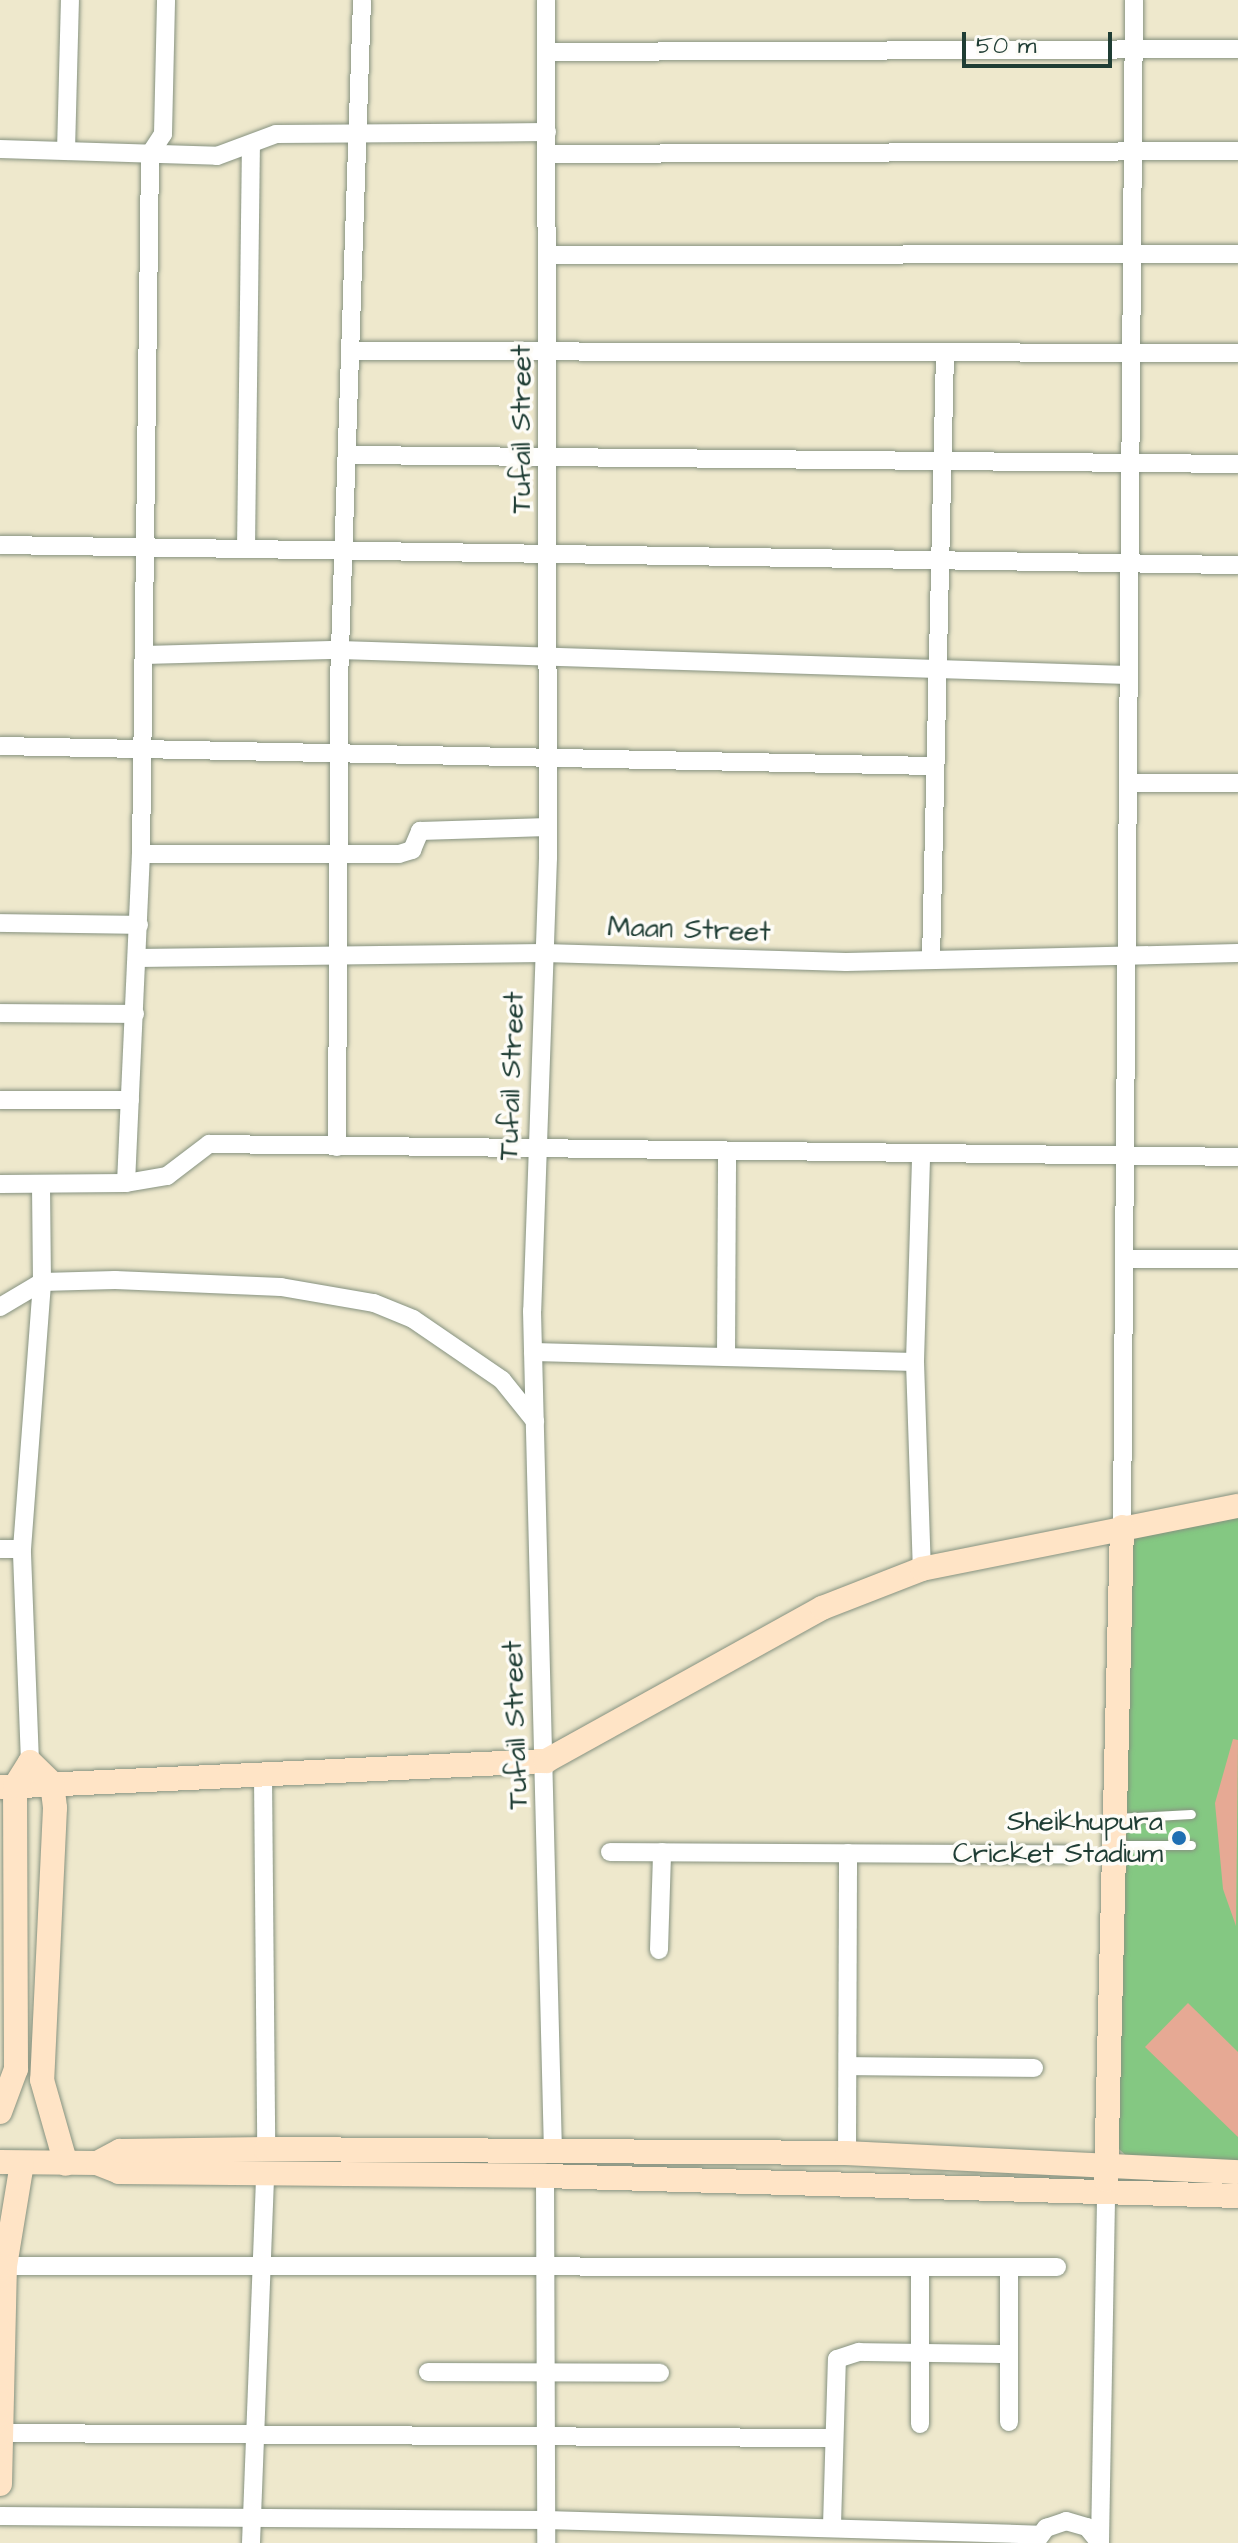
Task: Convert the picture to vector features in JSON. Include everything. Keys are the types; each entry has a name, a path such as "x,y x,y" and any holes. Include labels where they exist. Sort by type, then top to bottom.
{"street":[{"path":"66,151 70,0"},
{"path":"126,1183 141,854 150,154 163,134 166,0"},
{"path":"337,1147 340,650 349,551 362,0"},
{"name":"Tufail Street","path":"546,0 550,352 548,827 533,1352 546,1761 549,2164 544,2267 546,2543"},
{"path":"0,2516 832,2525 907,2527 1037,2539 1056,2523 1077,2522 1100,2543 1122,1527 1134,0"},
{"path":"546,52 1238,49"},
{"path":"0,149 217,156 251,146 276,134 547,132"},
{"path":"246,549 251,146"},
{"path":"548,154 1132,149 1238,151"},
{"path":"549,255 1238,254"},
{"path":"353,351 1238,353"},
{"path":"931,960 945,353"},
{"path":"351,455 1238,464"},
{"path":"0,545 1238,565"},
{"path":"144,655 340,650 937,665 1128,675"},
{"path":"0,746 548,763 935,766"},
{"path":"1128,783 1238,783"},
{"path":"141,854 408,852 420,831 548,827"},
{"path":"0,923 139,925"},
{"name":"Maan Street","path":"137,958 544,953 931,960 1238,953"},
{"path":"0,1013 135,1014"},
{"path":"0,1100 130,1100"},
{"path":"0,1184 126,1183 167,1176 209,1144 921,1159 1238,1157"},
{"path":"726,1357 727,1155"},
{"path":"921,1159 915,1362 922,1569"},
{"path":"41,1184 42,1282 22,1549 30,1762 53,1796 42,2080 66,2164"},
{"path":"1124,1259 1238,1259"},
{"path":"0,1307 42,1282 207,1282 374,1303 413,1319 491,1372 535,1421"},
{"path":"533,1352 915,1362"},
{"path":"8,1798 53,1796 79,1788 263,1775 546,1761 822,1608 922,1569 1238,1506"},
{"path":"0,1549 22,1549"},
{"path":"0,2112 16,2069 8,1798 30,1762"},
{"path":"251,2543 250,2433 266,2161 263,1775"},
{"path":"610,1852 1066,1854"},
{"path":"659,1950 662,1852"},
{"path":"847,2153 848,1853"},
{"path":"848,2066 1034,2068"},
{"path":"549,2164 847,2153 1238,2172"},
{"path":"0,2484 5,2266 11,2162 97,2163 119,2172 266,2161 549,2164 1238,2196"},
{"path":"5,2266 1057,2267"},
{"path":"920,2267 920,2424"},
{"path":"1009,2267 1009,2422"},
{"path":"832,2525 831,2438 837,2359 919,2353 1008,2354"},
{"path":"428,2372 660,2373"},
{"path":"2,2433 831,2438"},
{"path":"887,2543 907,2527"}],"lane":[{"path":"1114,1818 1191,1814"},
{"path":"1113,1845 1191,1845"}],"green space":[{"name":"Sheikhupura Cricket Stadium","path":"1238,1516 1238,2160 1131,2160 1110,2141 1129,1536"}],"building":[{"path":"1233,1739 1238,1740 1236,1926 1223,1889 1215,1803"},
{"path":"1188,2003 1238,2052 1238,2137 1145,2047"}],"place":[{"name":"Sheikhupura Cricket Stadium","path":"1179,1838"}]}
